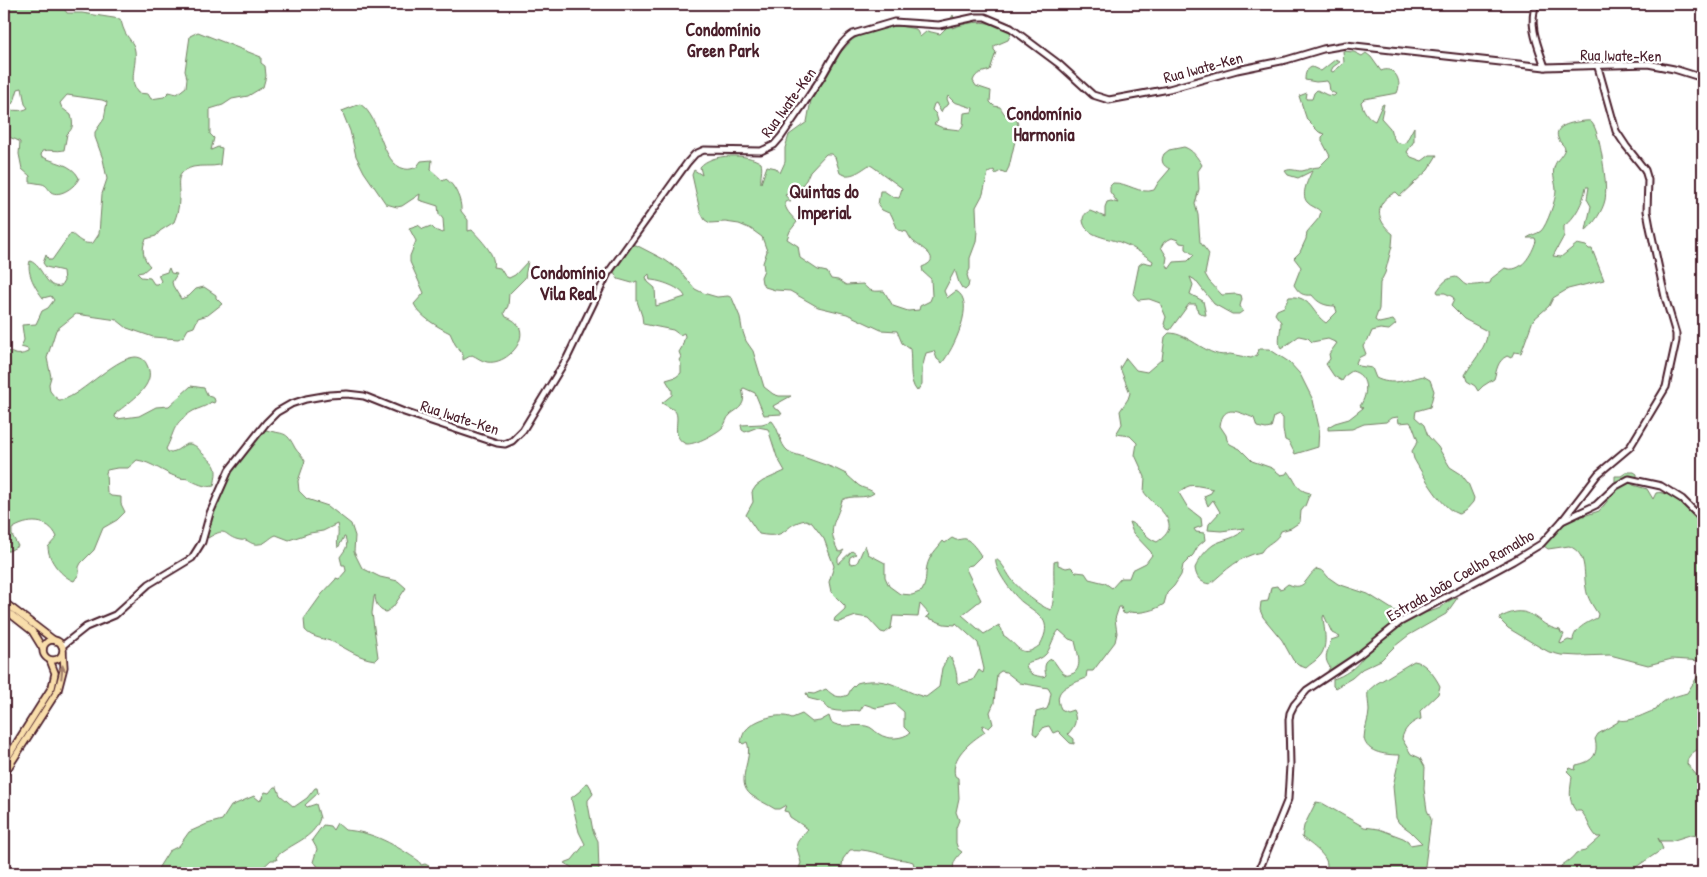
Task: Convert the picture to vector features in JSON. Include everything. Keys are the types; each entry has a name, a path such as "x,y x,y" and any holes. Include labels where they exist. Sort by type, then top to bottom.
{"main road":[{"path":"4,602 55,641 62,649 64,667 58,690 4,774"},
{"path":"4,609 32,631 45,656 50,660 55,672 52,687 4,763"},
{"path":"43,649 49,642 55,641"},
{"path":"50,660 57,659 62,649"}],"street":[{"path":"1536,4 1532,21 1544,67"},
{"name":"Rua Iwate-Ken","path":"62,649 86,627 115,614 149,584 192,558 200,548 210,513 232,465 266,423 277,412 290,404 329,395 347,394 364,396 404,412 497,443 505,444 512,441 523,430 567,358 608,273 687,163 695,154 704,150 761,151 774,145 781,138 816,86 841,45 853,34 894,22 939,25 976,17 985,17 1011,28 1059,64 1093,95 1109,100 1168,90 1237,70 1346,45 1544,67 1598,67 1648,64 1674,69 1703,78"},
{"name":"Estrada João Coelho Ramalho","path":"1258,873 1288,799 1290,765 1289,720 1294,705 1307,690 1358,656 1406,619 1534,549 1562,521 1598,474 1636,440 1666,387 1676,342 1674,323 1665,297 1647,211 1648,180 1645,170 1620,139 1616,131 1598,67"},
{"path":"1562,521 1596,505 1616,486 1629,479 1661,486 1682,499 1703,520"}],"green space":[{"path":"4,4 66,4 65,10 67,13 82,13 120,19 125,33 134,48 133,78 135,88 138,93 148,94 151,99 164,97 169,92 177,94 186,87 187,78 185,71 190,36 198,32 261,57 261,63 265,66 266,76 263,87 248,96 232,99 223,105 210,109 210,134 214,138 211,150 218,147 222,148 220,165 193,167 183,172 179,180 179,205 174,222 156,236 146,239 144,253 150,266 143,272 137,273 141,277 150,278 154,284 158,284 161,281 158,275 167,272 169,268 171,273 177,274 172,282 181,299 189,296 196,289 204,287 216,295 216,298 222,304 208,315 198,318 194,327 188,329 184,336 178,339 153,337 127,328 117,320 76,314 56,330 47,358 51,377 50,391 59,400 75,394 116,364 135,357 141,358 146,363 149,379 140,392 116,413 115,417 117,419 139,416 156,407 169,406 191,386 204,388 208,396 214,398 215,401 193,411 181,420 175,427 166,449 168,452 172,452 187,444 196,447 214,464 216,475 214,486 197,484 137,460 128,468 107,470 107,493 111,496 121,497 121,504 125,512 117,520 103,528 94,550 81,563 79,574 74,581 65,576 56,567 50,557 48,547 57,537 49,526 43,523 24,523 12,529 12,535 18,546 9,551 4,551 4,351 17,354 28,352 28,349 21,347 24,340 22,325 36,324 42,311 48,308 54,300 51,296 43,298 37,290 29,271 30,261 35,264 51,284 61,286 64,281 63,271 46,267 43,263 46,255 49,260 52,260 71,233 86,243 93,243 99,234 102,194 107,179 95,132 104,119 107,102 67,95 60,103 62,108 71,115 72,123 71,130 67,134 64,150 42,151 41,156 72,169 79,178 75,184 63,192 55,193 51,192 44,185 30,182 30,176 22,169 19,154 20,142 4,134 4,117 6,112 28,108 25,104 22,88 18,89 12,104 4,104"},
{"path":"953,15 952,28 982,22 1003,27 1010,31 1011,34 1008,40 994,46 996,52 990,70 978,74 973,81 976,86 991,91 990,102 994,106 1000,107 1005,114 1016,119 1018,128 1006,173 1001,171 995,174 994,170 988,173 983,194 976,207 976,242 970,258 970,269 967,275 968,287 965,290 962,288 955,270 944,291 947,298 956,291 962,296 964,315 957,337 942,363 937,359 934,351 926,353 922,369 922,384 917,391 911,376 910,349 902,343 897,331 881,330 847,314 818,307 790,291 765,287 761,277 767,251 762,237 751,229 739,224 725,222 710,223 705,220 700,211 692,175 694,170 702,175 700,167 705,162 730,156 748,157 761,163 761,183 767,166 776,168 780,173 785,162 785,148 789,135 807,122 811,100 841,52 852,40 862,34 887,27 900,26 916,29 920,37 927,31 940,34 946,28","holes":["948,96 954,102 973,108 972,112 964,113 963,125 960,130 943,128 934,124 938,121 936,114 932,110 934,104 936,103 941,112 949,104","826,154 831,154 835,157 840,173 844,175 859,172 869,165 902,188 899,198 880,191 878,205 882,210 891,214 898,230 907,232 912,240 931,257 931,261 922,267 923,272 931,279 932,296 930,301 920,306 919,310 908,311 893,306 884,291 870,290 863,284 846,285 838,280 831,279 827,272 818,270 800,258 798,246 787,239 797,222 786,207 785,201 791,202 785,195 799,189 810,171"]},
{"path":"1343,51 1354,52 1362,56 1366,53 1381,71 1390,70 1398,79 1399,88 1397,93 1364,99 1361,102 1368,116 1375,121 1384,104 1381,118 1390,128 1396,142 1403,144 1406,142 1414,127 1414,141 1407,152 1411,157 1422,161 1430,155 1437,155 1428,170 1400,196 1396,192 1389,196 1381,206 1380,217 1387,229 1393,234 1385,273 1380,283 1379,309 1375,320 1379,323 1393,320 1396,324 1389,330 1380,329 1372,331 1363,346 1366,354 1358,358 1356,363 1359,366 1372,368 1376,378 1388,382 1400,382 1423,376 1430,380 1434,391 1430,407 1416,411 1415,417 1424,425 1428,436 1438,447 1450,467 1461,474 1468,483 1474,498 1473,502 1460,514 1447,507 1441,500 1414,459 1412,451 1418,441 1410,422 1399,423 1398,417 1391,418 1386,422 1364,424 1352,429 1328,430 1328,427 1349,419 1363,408 1360,406 1366,390 1364,380 1357,373 1352,371 1342,381 1334,376 1326,364 1330,359 1329,354 1337,343 1328,339 1312,342 1308,338 1299,336 1281,349 1280,346 1281,322 1275,314 1277,310 1284,307 1289,297 1296,297 1307,302 1326,323 1337,312 1335,306 1322,304 1312,295 1301,293 1294,285 1301,267 1294,258 1300,252 1307,232 1319,218 1321,212 1309,204 1304,195 1312,171 1298,178 1288,175 1285,171 1302,171 1319,167 1330,156 1322,141 1322,137 1325,134 1319,132 1307,120 1299,96 1307,93 1306,99 1312,99 1317,90 1327,95 1334,96 1336,94 1330,91 1327,81 1305,80 1305,76 1310,68 1321,71 1336,59 1340,62 1333,67 1331,71 1333,72 1344,63"},
{"path":"360,104 373,119 386,150 397,165 410,169 416,168 421,161 432,160 431,170 443,181 446,179 455,189 461,211 468,220 468,231 472,230 487,247 493,257 493,267 500,268 505,276 509,278 515,275 528,261 525,278 509,294 508,306 504,313 506,317 516,322 520,329 521,337 512,352 504,358 496,362 487,362 472,355 463,360 463,355 450,333 425,317 414,304 424,293 410,262 410,256 416,241 409,228 418,225 423,229 431,226 442,233 444,232 443,219 439,214 438,206 419,200 420,194 402,206 397,207 386,204 364,172 356,156 350,131 342,111"},
{"path":"1589,121 1595,128 1598,137 1604,172 1605,200 1598,216 1586,230 1591,206 1587,199 1589,187 1586,187 1578,209 1564,226 1564,236 1553,256 1561,257 1577,244 1586,246 1592,249 1604,280 1568,289 1553,298 1549,306 1533,320 1521,353 1514,352 1511,358 1507,356 1501,360 1494,379 1478,391 1475,386 1467,381 1465,375 1483,348 1487,331 1464,319 1451,306 1454,300 1453,297 1445,293 1438,293 1437,291 1447,280 1456,277 1466,285 1490,283 1492,278 1505,268 1516,268 1525,262 1532,252 1536,241 1535,238 1527,238 1541,231 1554,200 1556,191 1553,174 1554,168 1565,148 1559,141 1557,133 1566,125"},
{"path":"1187,148 1202,165 1198,171 1199,189 1195,204 1198,215 1200,242 1209,254 1205,274 1222,295 1241,295 1240,306 1243,311 1239,314 1232,314 1214,304 1195,280 1190,277 1193,285 1190,294 1203,301 1206,315 1198,312 1196,304 1189,304 1170,330 1164,324 1166,317 1160,303 1149,299 1138,300 1133,294 1139,265 1143,262 1152,264 1153,261 1126,245 1093,233 1088,230 1083,220 1085,214 1090,211 1105,217 1107,202 1118,203 1110,192 1110,186 1113,183 1123,184 1144,191 1154,190 1170,169 1162,161 1164,154 1169,150","holes":["1172,238 1180,243 1186,244 1186,249 1194,255 1188,261 1174,262 1169,269 1166,263 1167,257 1161,247 1164,242"]},
{"path":"633,245 636,245 665,260 679,270 695,289 717,297 728,296 732,298 740,317 746,341 753,351 764,387 779,396 791,396 773,406 782,414 764,415 755,393 744,388 742,389 744,398 741,406 729,416 719,430 703,439 692,443 684,443 677,431 677,414 662,403 672,395 672,390 666,380 676,377 681,373 679,360 681,357 679,352 685,336 684,333 680,335 673,330 643,324 637,301 637,281 632,283 618,279 614,272","holes":["649,274 650,280 665,283 680,291 685,297 656,306 655,288 648,282 646,277"]},
{"path":"1169,333 1177,334 1207,350 1222,355 1230,354 1251,358 1257,355 1259,349 1269,349 1289,362 1300,374 1313,400 1319,427 1318,447 1295,454 1289,442 1285,440 1283,418 1279,415 1274,417 1271,428 1266,429 1257,427 1254,418 1233,411 1225,414 1220,426 1230,444 1240,449 1252,461 1272,468 1281,475 1286,474 1288,471 1301,490 1310,493 1301,511 1300,522 1291,528 1281,531 1277,538 1261,552 1240,560 1210,584 1198,577 1195,568 1200,558 1213,545 1234,537 1242,532 1244,528 1221,531 1208,530 1209,524 1220,512 1213,500 1208,506 1204,496 1211,493 1213,489 1194,485 1185,488 1179,493 1188,508 1201,518 1202,526 1194,529 1196,532 1204,533 1205,540 1183,565 1181,575 1167,593 1164,604 1148,611 1126,614 1119,607 1115,619 1117,633 1115,642 1093,671 1087,671 1086,678 1069,685 1061,692 1059,702 1061,709 1067,712 1073,710 1075,714 1075,723 1068,734 1074,739 1074,744 1070,743 1058,731 1053,733 1049,726 1044,727 1037,736 1033,733 1036,712 1047,709 1049,704 1051,693 1048,688 1020,683 1006,672 1001,671 997,674 994,703 990,712 993,724 989,728 983,725 982,728 985,732 963,750 954,769 955,776 958,778 959,798 956,812 959,820 956,828 956,843 958,849 962,852 954,862 955,873 940,873 935,868 928,867 927,873 916,873 918,869 915,869 913,862 868,851 850,850 843,859 841,873 797,873 801,863 797,842 808,829 790,817 788,812 784,811 786,805 775,809 751,795 746,789 744,777 748,749 747,742 743,744 741,742 746,730 761,720 774,716 792,718 802,714 812,722 820,721 829,716 831,722 835,724 866,726 887,737 903,737 910,733 904,727 904,712 895,704 876,708 864,704 860,711 836,711 829,709 822,702 808,698 806,693 814,694 826,689 834,695 842,697 848,695 857,683 875,681 888,683 926,697 939,687 942,668 948,657 951,658 954,664 959,684 973,680 979,670 983,673 984,669 978,643 956,623 955,625 944,624 926,617 930,615 920,604 918,617 893,616 891,628 885,633 881,632 868,618 856,616 839,622 834,621 845,609 845,606 831,592 829,582 834,566 824,539 812,523 806,520 798,522 776,535 759,534 746,515 753,502 752,492 756,486 785,471 777,457 768,429 758,427 745,432 742,430 741,425 762,424 772,421 777,428 783,445 788,451 841,472 859,486 874,493 842,500 832,530 838,551 844,550 838,558 838,564 852,551 856,554 850,557 849,562 852,564 857,563 865,545 868,554 885,563 885,577 889,586 900,594 912,595 922,591 928,562 943,541 945,543 952,538 956,540 966,539 981,556 972,565 967,566 966,569 981,600 962,615 984,634 999,625 1003,635 1020,649 1023,651 1033,650 1040,645 1044,637 1045,624 1043,619 1018,599 1009,588 998,569 996,559 1020,589 1036,602 1051,610 1054,593 1054,562 1058,561 1058,565 1066,568 1071,567 1076,572 1085,573 1089,579 1105,583 1112,588 1121,578 1129,578 1132,570 1146,563 1152,555 1133,533 1129,522 1157,542 1165,535 1169,528 1166,516 1144,492 1145,477 1135,455 1137,443 1130,436 1116,434 1122,424 1120,411 1130,393 1120,368 1126,358 1136,370 1147,372 1162,359 1165,337","holes":["1059,630 1069,639 1075,641 1079,658 1077,670 1074,673 1066,675 1052,659 1046,663 1046,675 1044,677 1035,675 1028,670 1026,664 1045,655"]},
{"path":"266,430 287,436 303,457 305,461 298,481 299,491 307,499 328,506 351,524 355,536 354,552 362,568 380,577 398,581 406,588 393,607 386,612 379,608 375,595 374,597 372,613 378,657 375,660 359,656 305,630 304,619 336,578 339,579 346,571 340,557 347,544 344,537 338,548 337,524 323,531 289,540 276,535 264,543 257,544 235,539 223,532 207,537 214,505 221,497 232,471 250,446"},
{"path":"1627,472 1637,474 1637,478 1632,483 1633,485 1647,489 1653,499 1656,493 1668,494 1688,507 1703,522 1703,661 1672,659 1648,665 1610,655 1561,655 1549,652 1538,646 1508,628 1500,620 1501,617 1512,613 1527,613 1552,628 1560,630 1564,634 1561,644 1568,640 1573,641 1578,630 1597,618 1598,614 1590,602 1587,592 1584,564 1579,554 1569,546 1548,549 1544,546 1553,533 1564,524 1599,511 1615,492 1606,494 1615,482 1615,476 1621,476"},
{"path":"1317,569 1323,571 1338,584 1368,594 1395,611 1407,614 1416,612 1419,614 1435,610 1458,597 1446,614 1409,635 1381,660 1362,669 1352,678 1335,688 1333,686 1333,679 1350,671 1363,657 1324,675 1330,667 1326,657 1331,640 1340,637 1332,633 1324,615 1324,648 1318,658 1306,668 1298,665 1293,660 1282,640 1263,617 1260,610 1261,602 1268,601 1271,587 1277,586 1279,589 1288,584 1294,586 1302,585"},
{"path":"1414,661 1426,667 1440,686 1438,694 1420,711 1421,719 1408,726 1402,739 1411,754 1420,758 1425,767 1424,789 1427,810 1431,819 1425,866 1422,873 1325,873 1327,865 1324,857 1302,837 1304,826 1316,802 1322,803 1364,827 1379,829 1403,838 1410,845 1422,843 1399,823 1396,818 1393,786 1400,755 1384,754 1373,750 1364,738 1369,714 1368,691"},
{"path":"1703,668 1703,747 1690,755 1687,761 1687,764 1699,778 1703,787 1703,820 1700,827 1700,836 1690,835 1671,841 1660,841 1658,838 1663,849 1627,873 1560,873 1561,866 1576,853 1585,851 1601,837 1597,837 1592,831 1581,811 1576,811 1573,807 1570,794 1572,776 1567,771 1570,768 1575,770 1576,765 1586,762 1593,757 1596,749 1595,739 1598,734 1618,722 1618,720 1628,720 1656,710 1669,698 1687,693"},
{"path":"588,783 593,794 588,800 588,804 593,831 598,841 599,871 597,873 574,873 571,867 564,863 572,860 585,844 579,832 571,798"},
{"path":"274,787 277,787 280,795 294,807 317,788 318,793 305,805 307,807 316,804 320,818 313,831 282,852 276,857 277,860 271,860 257,873 149,873 157,870 169,851 179,846 189,832 222,820 231,806 254,796 260,801 265,792 269,793"},
{"path":"337,823 345,830 375,836 393,845 419,861 421,865 429,866 433,872 441,870 446,873 322,873 313,862 317,849 312,840 323,825 330,826 333,830"}],"district":[{"name":"Condomínio Green Park","path":"723,40"},
{"name":"Condomínio Harmonia","path":"1044,124"},
{"name":"Quintas do Imperial","path":"824,202"},
{"name":"Condomínio Vila Real","path":"568,283"}]}
